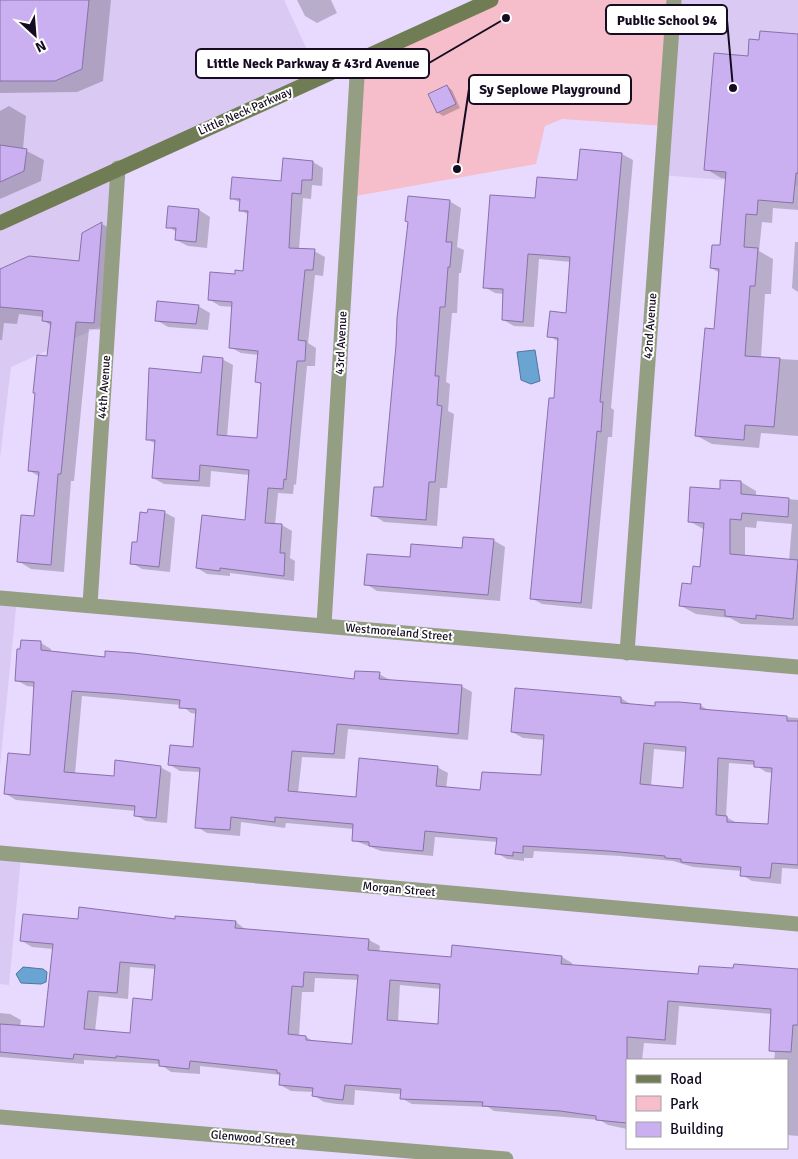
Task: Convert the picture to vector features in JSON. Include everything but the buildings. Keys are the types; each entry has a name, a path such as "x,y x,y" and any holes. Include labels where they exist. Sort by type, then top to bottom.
{"street":[{"name":"Little Neck Parkway","path":"0,223 491,0"},
{"name":"42nd Avenue","path":"628,653 674,0"},
{"name":"43rd Avenue","path":"324,625 358,60"},
{"name":"44th Avenue","path":"90,605 118,168"},
{"name":"Westmoreland Street","path":"0,598 798,668"},
{"name":"Morgan Street","path":"0,853 798,924"},
{"name":"Glenwood Street","path":"0,1117 506,1159"}],"shaded area":[{"path":"0,0 284,0 320,78 118,168 108,323 11,367 0,458"},
{"path":"674,0 798,0 798,186 661,175"},
{"path":"0,598 17,599 0,766"},
{"path":"0,855 21,857 9,985 0,984"}],"green space":[{"path":"491,0 674,0 665,126 562,119 545,126 536,164 350,197 358,60"}],"water":[{"path":"535,350 540,381 531,384 521,380 517,352"},
{"path":"23,967 43,969 47,972 46,982 41,984 21,983 16,974"}],"place":[{"name":"Little Neck Parkway & 43rd Avenue","path":"506,18"},
{"name":"Public School 94","path":"733,88"},
{"name":"Sy Seplowe Playground","path":"457,169"}]}
